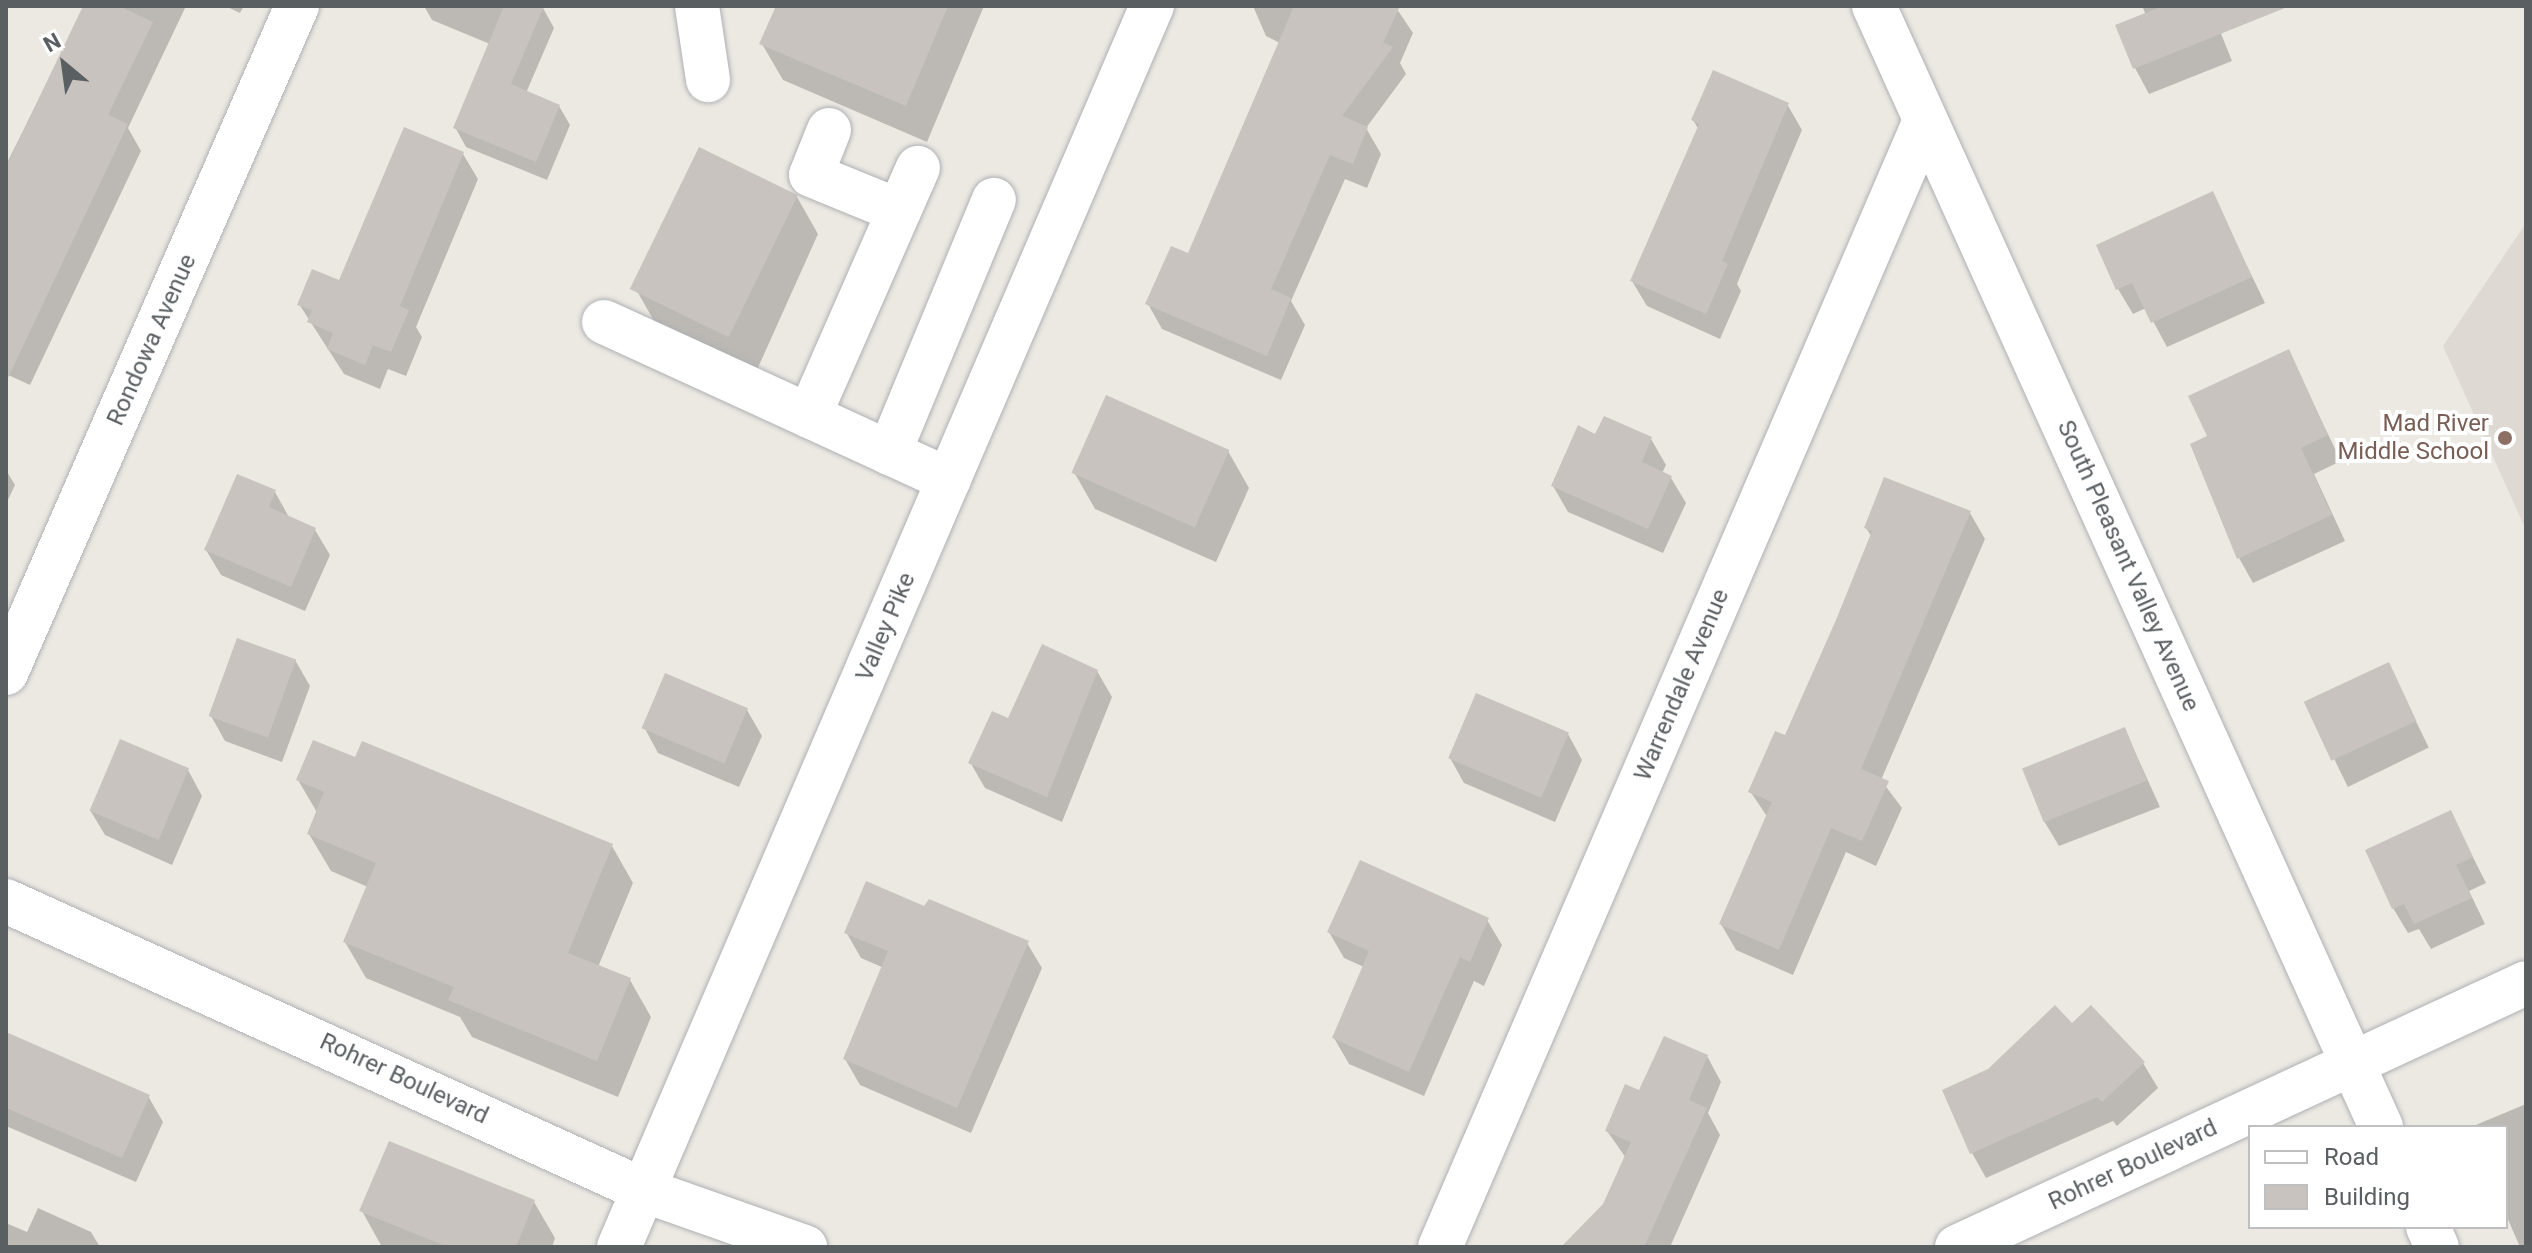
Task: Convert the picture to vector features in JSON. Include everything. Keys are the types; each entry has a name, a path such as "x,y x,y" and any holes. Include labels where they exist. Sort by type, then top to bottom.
{"street":[{"name":"Rondowa Avenue","path":"6,673 297,6"},
{"path":"697,6 708,80"},
{"name":"Valley Pike","path":"619,1247 1152,6"},
{"name":"South Pleasant Valley Avenue","path":"1874,6 1924,123 2025,335 2380,1125"},
{"name":"Warrendale Avenue","path":"1440,1247 1924,123"},
{"path":"829,130 811,175 899,211"},
{"path":"809,416 918,168"},
{"path":"889,453 994,200"},
{"path":"604,322 949,480"},
{"name":"Rohrer Boulevard","path":"6,901 643,1190 805,1247"},
{"name":"Rohrer Boulevard","path":"1957,1247 2526,983"}],"shaded area":[{"name":"Mad River Middle School","path":"2526,223 2526,530 2443,346"}],"building":[{"path":"83,6 119,6 153,22 108,115 128,124 6,382 6,167"},
{"path":"504,6 544,6 511,84 560,105 536,162 453,128"},
{"path":"776,6 948,6 906,106 759,44"},
{"path":"1294,6 1400,6 1383,43 1393,47 1342,116 1368,127 1353,164 1330,155 1271,289 1291,298 1267,356 1145,304 1171,246 1188,253"},
{"path":"2163,6 2285,8 2133,69 2115,25"},
{"path":"1713,70 1789,103 1722,261 1728,264 1706,314 1630,281 1699,124 1691,120"},
{"path":"404,127 464,152 400,306 409,310 391,352 373,345 365,365 327,349 333,333 307,322 312,310 297,305 312,269 339,280"},
{"path":"699,147 798,195 729,337 630,289"},
{"path":"2213,191 2252,277 2151,323 2132,283 2116,290 2096,245"},
{"path":"2289,349 2328,435 2301,448 2332,515 2237,559 2190,444 2207,436 2188,396"},
{"path":"1106,395 1229,450 1195,528 1071,473"},
{"path":"1604,416 1652,437 1642,462 1672,476 1648,529 1551,486 1578,425 1595,434"},
{"path":"237,474 276,490 269,507 316,528 291,587 204,550"},
{"path":"1884,477 1971,511 1861,769 1889,781 1862,841 1831,828 1779,950 1719,924 1772,802 1748,792 1775,731 1785,735 1836,620 1872,531 1864,528"},
{"path":"237,638 296,660 268,738 209,716"},
{"path":"1042,644 1098,670 1047,797 968,763 992,711 1008,718"},
{"path":"2389,662 2416,721 2331,761 2304,702"},
{"path":"665,673 748,708 724,763 642,728"},
{"path":"1476,693 1569,732 1541,798 1448,758"},
{"path":"2125,727 2147,781 2044,822 2022,769"},
{"path":"120,739 189,768 159,840 90,811"},
{"path":"313,740 355,757 362,741 613,844 568,953 631,978 597,1061 448,1000 454,987 343,942 376,863 307,834 324,792 296,780"},
{"path":"2451,810 2473,857 2456,865 2472,898 2414,924 2404,904 2392,909 2365,850"},
{"path":"1360,860 1489,918 1470,962 1460,957 1409,1072 1332,1038 1369,951 1327,932"},
{"path":"866,881 924,906 929,899 1029,941 957,1108 843,1059 888,951 844,933"},
{"path":"2055,1005 2072,1023 2091,1005 2145,1062 2102,1102 2097,1097 1970,1154 1942,1090 1988,1069"},
{"path":"6,1032 150,1095 122,1158 6,1108"},
{"path":"1664,1036 1708,1055 1689,1100 1707,1108 1644,1247 1561,1247 1603,1204 1631,1142 1605,1131 1625,1084 1639,1090"},
{"path":"389,1141 535,1200 516,1247 448,1247 359,1211"}],"place":[{"name":"Mad River Middle School","path":"2505,438"}]}
